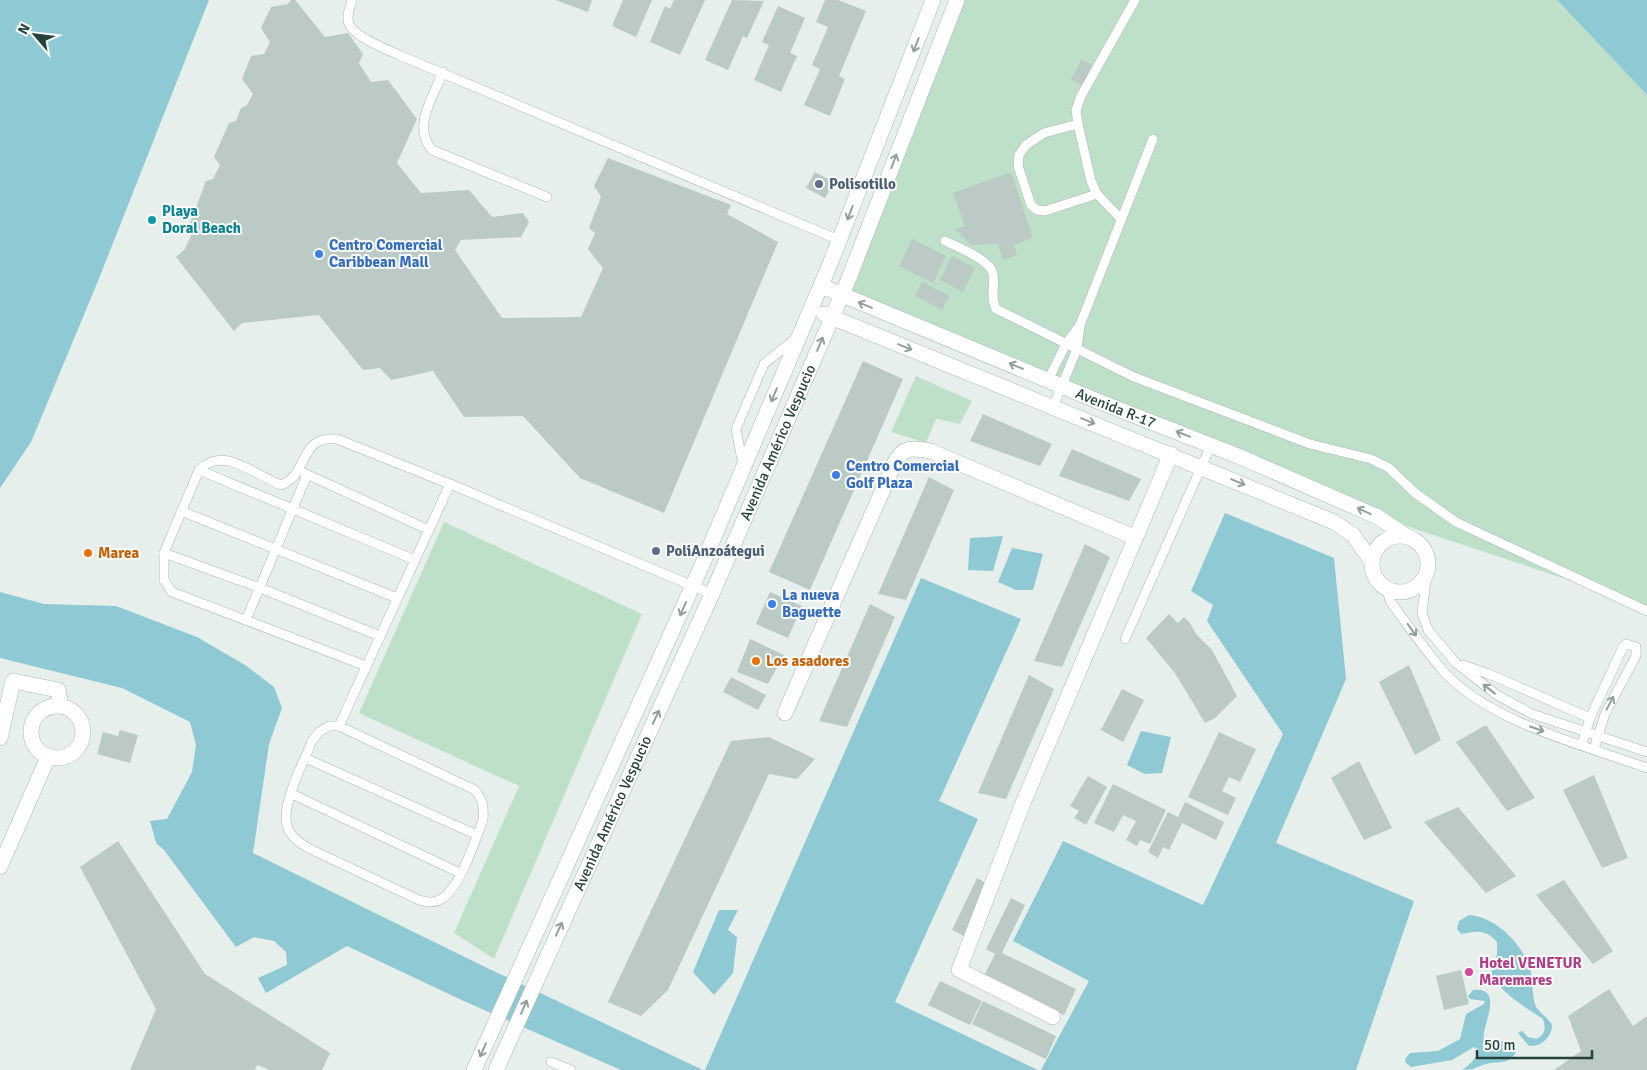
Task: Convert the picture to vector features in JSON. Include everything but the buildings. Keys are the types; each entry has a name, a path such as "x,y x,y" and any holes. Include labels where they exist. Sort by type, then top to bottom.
{"street":[{"name":"Avenida Américo Vespucio","path":"474,1070 693,586 821,286 934,0"},
{"name":"Avenida Américo Vespucio","path":"496,1070 538,973 712,594 842,295 957,0"},
{"name":"Avenida R-17","path":"821,286 1048,380 1211,444 1342,501 1378,518 1413,539 1424,549 1428,564 1427,572"},
{"name":"Avenida R-17","path":"811,309 1334,522 1353,535 1372,562 1376,579 1387,589"},
{"path":"786,713 895,462 899,454 910,448 930,451 1134,537"},
{"path":"1053,1017 959,970 1023,803 1134,537 1171,454"},
{"path":"1334,522 1342,501"},
{"path":"1372,562 1374,552 1387,539 1406,536"},
{"path":"1387,589 1398,592 1408,591 1423,580 1427,572"},
{"path":"0,738 13,681 58,690 61,706"},
{"path":"61,706 77,715 82,724 83,735 80,746 72,754 57,759 48,757 34,744 31,736 32,725 39,713 49,707 61,706"},
{"path":"0,867 48,757"}],"lane":[{"path":"352,0 348,15 349,24 355,33 399,55 839,240"},
{"path":"1122,219 1097,194 1090,181 1076,110 1081,96 1135,0"},
{"path":"443,72 423,120 422,133 425,142 432,150 548,197"},
{"path":"1078,124 1044,133 1026,145 1019,155 1018,166 1031,205 1037,210 1045,211 1097,194"},
{"path":"1053,407 1077,349 1080,325 1153,139"},
{"path":"945,241 989,264 993,273 992,299 996,309 1134,376 1310,444 1371,459 1388,468 1415,493 1456,522 1647,611"},
{"path":"1048,380 1066,344 1080,325"},
{"path":"743,468 736,429 764,364 799,336"},
{"path":"246,620 293,509 308,449 316,442 325,438 337,439 450,484 712,594"},
{"path":"1125,639 1211,444"},
{"path":"303,473 281,485 264,479 230,460 218,459 207,462 199,470 164,553 164,580 172,592 366,666"},
{"path":"199,470 415,560"},
{"path":"303,473 428,530"},
{"path":"339,726 450,484"},
{"path":"181,511 398,598"},
{"path":"164,553 260,588 380,636"},
{"path":"1427,572 1422,613 1428,630 1456,663 1497,695 1532,714 1586,730 1647,752"},
{"path":"1387,589 1390,601 1446,674 1480,701 1520,723 1647,768"},
{"path":"1582,744 1590,718 1623,647 1626,644 1632,644 1636,647 1636,656 1605,714 1594,748"},
{"path":"1456,663 1490,674 1590,718"},
{"path":"329,726 339,726 475,790 482,798 484,808 483,820 453,890 442,899 430,903 418,900 294,840 287,826 285,811 305,758 318,732 329,726"},
{"path":"305,758 477,835"},
{"path":"292,794 460,873"},
{"path":"551,1062 571,1070"}],"green space":[{"path":"957,0 1557,0 1647,95 1647,606 1406,526 842,295"},
{"path":"916,376 972,401 960,424 936,419 926,443 891,432"},
{"path":"444,522 642,614 494,959 454,933 519,786 359,713"}],"water":[{"path":"0,0 209,0 98,281 31,442 0,488"},
{"path":"1557,0 1647,0 1647,95"},
{"path":"1225,513 1334,558 1346,679 1276,843 1414,901 1356,1070 1041,1070 1089,981 1013,941 1063,841 1203,905 1283,734 1207,621 1213,605 1191,591"},
{"path":"1003,536 993,571 968,570 970,538"},
{"path":"1012,548 1043,554 1033,590 1016,590 998,582"},
{"path":"921,578 1021,619 939,801 978,819 895,1002 1038,1070 705,1070"},
{"path":"0,592 44,604 116,606 197,637 245,665 274,687 282,708 269,744 253,853 483,966 703,1070 621,1070 466,1002 347,946 266,993 258,978 287,965 286,952 274,941 254,937 236,947 164,850 156,843 150,821 167,819 192,772 196,745 190,722 122,688 0,658"},
{"path":"1141,731 1171,737 1162,773 1145,774 1127,765"},
{"path":"719,910 738,910 728,930 737,937 733,973 714,995 693,972"},
{"path":"1469,915 1490,921 1499,927 1516,943 1523,953 1531,973 1533,997 1536,1007 1552,1025 1548,1037 1542,1043 1529,1046 1518,1033 1522,1031 1528,1037 1537,1039 1544,1031 1543,1019 1508,994 1491,974 1497,954 1497,942 1485,933 1461,934 1457,929 1459,921"},
{"path":"1473,990 1482,990 1488,994 1490,999 1484,1034 1486,1043 1493,1048 1501,1041 1512,1041 1517,1049 1512,1058 1462,1070 1468,1066 1478,1053 1479,1050 1474,1047 1452,1060 1411,1067 1406,1063 1405,1059 1410,1053 1438,1051 1460,1039 1466,1014 1484,1004 1485,1001 1470,999 1468,996"}],"place":[{"name":"Polisotillo","path":"819,184"},
{"name":"Playa Doral Beach","path":"152,220"},
{"name":"Centro Comercial Caribbean Mall","path":"319,254"},
{"name":"Centro Comercial Golf Plaza","path":"836,475"},
{"name":"PoliAnzoátegui","path":"656,551"},
{"name":"Marea","path":"88,553"},
{"name":"La nueva Baguette","path":"772,604"},
{"name":"Los asadores","path":"756,661"},
{"name":"Hotel VENETUR Maremares","path":"1469,972"}]}
